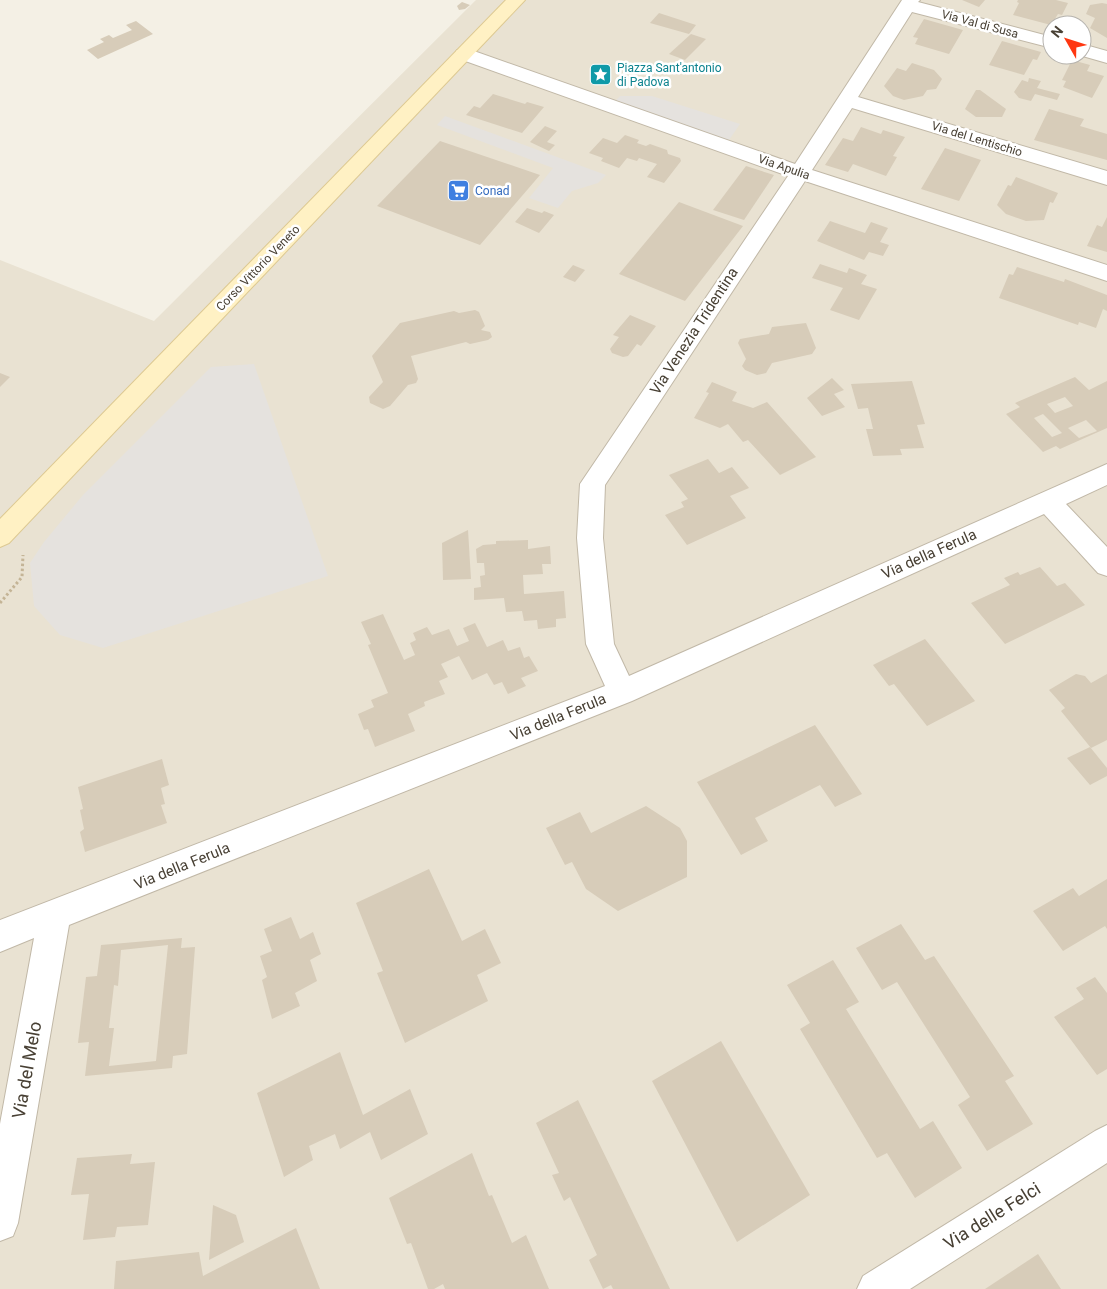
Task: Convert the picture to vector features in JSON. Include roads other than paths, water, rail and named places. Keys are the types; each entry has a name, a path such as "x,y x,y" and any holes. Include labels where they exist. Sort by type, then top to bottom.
{"main road":[{"name":"Corso Vittorio Veneto","path":"0,536 516,0"}],"street":[{"name":"Via Val di Susa","path":"910,2 1042,39"},
{"name":"Via Venezia Tridentina","path":"622,692 600,644 590,538 593,484 800,173 910,2"},
{"path":"1092,53 1107,57"},
{"name":"Via Apulia","path":"464,54 800,173 1107,273"},
{"name":"Via del Lentischio","path":"847,100 1107,178"},
{"name":"Via della Ferula","path":"0,936 54,917 622,692 1107,474"},
{"path":"1048,501 1107,565"},
{"name":"Via del Melo","path":"0,1223 54,917"},
{"name":"Via delle Felci","path":"876,1289 1107,1143"}],"place":[{"name":"Piazza Sant'antonio di Padova","path":"601,75"},
{"name":"Conad","path":"459,191"}]}
